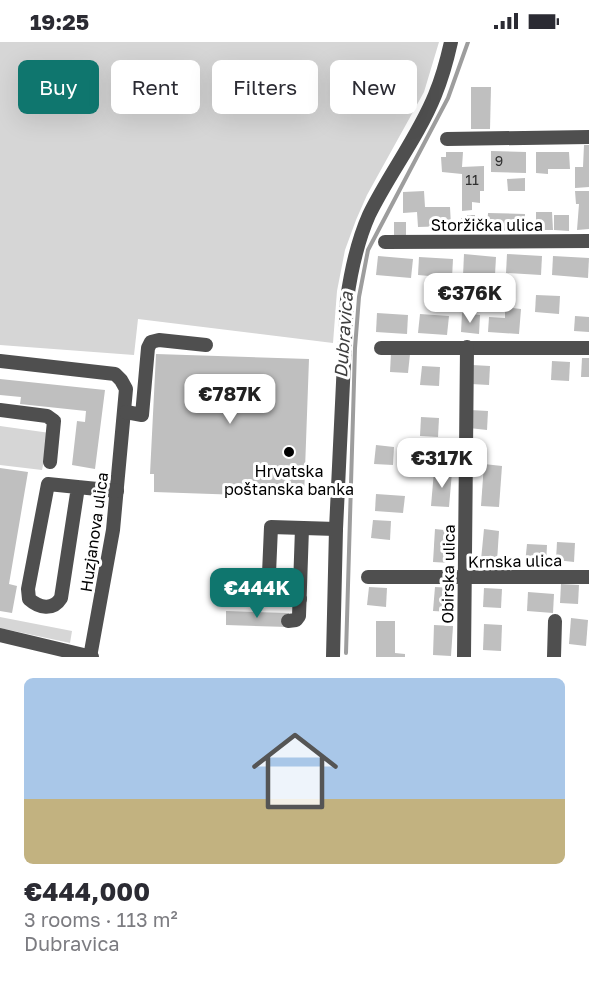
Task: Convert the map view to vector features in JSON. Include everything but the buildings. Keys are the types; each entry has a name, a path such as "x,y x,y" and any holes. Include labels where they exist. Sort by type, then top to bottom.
{"street":[{"path":"333,657 336,529 347,299 351,274 359,241 369,214 416,134 435,96 451,42"},
{"path":"447,139 589,137"},
{"name":"Storžička ulica","path":"385,242 589,241"},
{"path":"126,412 147,416 148,348 151,342 159,340 206,345"},
{"name":"Obirska ulica","path":"464,657 467,347"},
{"path":"381,348 589,348"},
{"name":"Huzjanova ulica","path":"0,361 115,374 126,389 126,412 113,530 91,657 0,635"},
{"path":"0,410 47,416 54,421 50,462"},
{"path":"78,487 61,597 57,605 52,607 34,603 29,599 28,589 48,484 78,487 117,491"},
{"path":"300,599 268,597 272,527 336,529"},
{"path":"288,621 298,619 302,528"},
{"name":"Krnska ulica","path":"368,577 589,577"},
{"path":"554,657 555,621"}],"shaded area":[{"path":"0,42 439,42 424,92 417,105 417,60 330,60 330,114 412,114 367,195 345,250 337,291 333,343 138,319 134,355 0,345"},
{"path":"0,426 50,433 42,470 0,465"},
{"path":"0,617 72,631 70,643 0,628"}],"waterway":[{"name":"Dubravica","path":"346,653 355,348 359,297 368,250 448,98 468,42"}],"place":[{"name":"Hrvatska poštanska banka","path":"289,452"}]}
